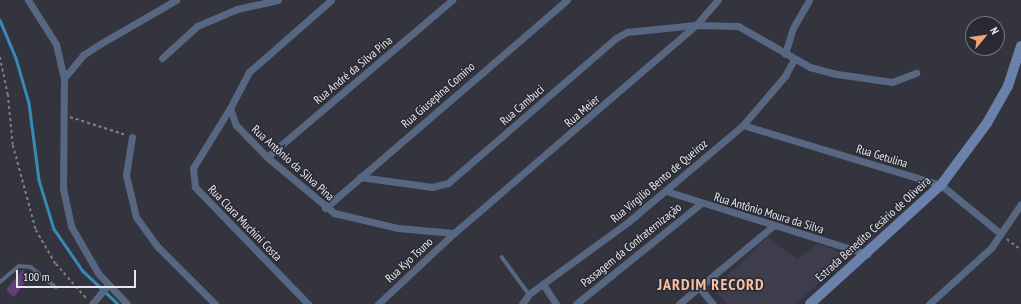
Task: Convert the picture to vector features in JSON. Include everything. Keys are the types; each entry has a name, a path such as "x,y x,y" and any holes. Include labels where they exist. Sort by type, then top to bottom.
{"main road":[{"name":"Estrada Benedito Cesário de Oliveira","path":"810,304 867,254 941,185 987,123 1008,86 1021,46"}],"street":[{"path":"28,0 56,44 64,78 65,206 81,248 106,286 127,304"},
{"path":"64,78 94,48 176,0"},
{"path":"162,58 197,26 237,10 278,0"},
{"path":"230,108 249,72 332,0"},
{"name":"Rua André da Silva Pina","path":"267,157 452,0"},
{"name":"Rua Giusepina Comino","path":"325,208 567,0"},
{"name":"Rua Meier","path":"454,233 696,25 718,0"},
{"path":"785,54 793,28 809,0"},
{"name":"Rua Cambuci","path":"360,177 432,187 448,183 616,38 627,32 696,25 738,26 810,67 861,79 892,82 916,73"},
{"name":"Rua Virgilio Bento de Queiroz","path":"522,304 529,294 666,191 743,125 785,76 794,59"},
{"name":"Rua Antônio da Silva Pina","path":"230,108 236,125 267,157 325,208 345,218 454,233"},
{"name":"Rua Clara Muchini Costa","path":"230,108 193,168 195,187 308,304"},
{"name":"Rua Getulina","path":"743,125 941,185 1001,234"},
{"path":"132,136 126,175 136,217 158,247 215,304"},
{"name":"Rua Antônio Moura da Silva","path":"666,191 700,204 867,254"},
{"name":"Passagem da Confraternização","path":"576,304 700,204"},
{"path":"929,304 974,264 1001,234 1021,204"},
{"path":"680,304 773,226"},
{"name":"Rua Kyo Tsuno","path":"378,304 454,233"},
{"path":"543,284 556,304"},
{"path":"93,301 106,286"},
{"path":"699,287 713,304"}],"lane":[{"path":"502,257 529,294"},
{"path":"0,282 20,266 31,267 56,287"}],"path":[{"path":"0,57 8,94 13,145 36,230 56,264 93,301"},
{"path":"65,116 132,136"},
{"path":"1001,234 1021,250"}],"shaded area":[{"path":"768,237 797,259 819,243 843,254 845,259 796,304 727,304 713,289"}],"building":[{"path":"22,270 30,276 14,297 6,290"}],"waterway":[{"path":"0,20 16,58 29,103 39,180 54,229 83,271 118,304"}],"district":[{"name":"JARDIM RECORD","path":"711,284"}]}
